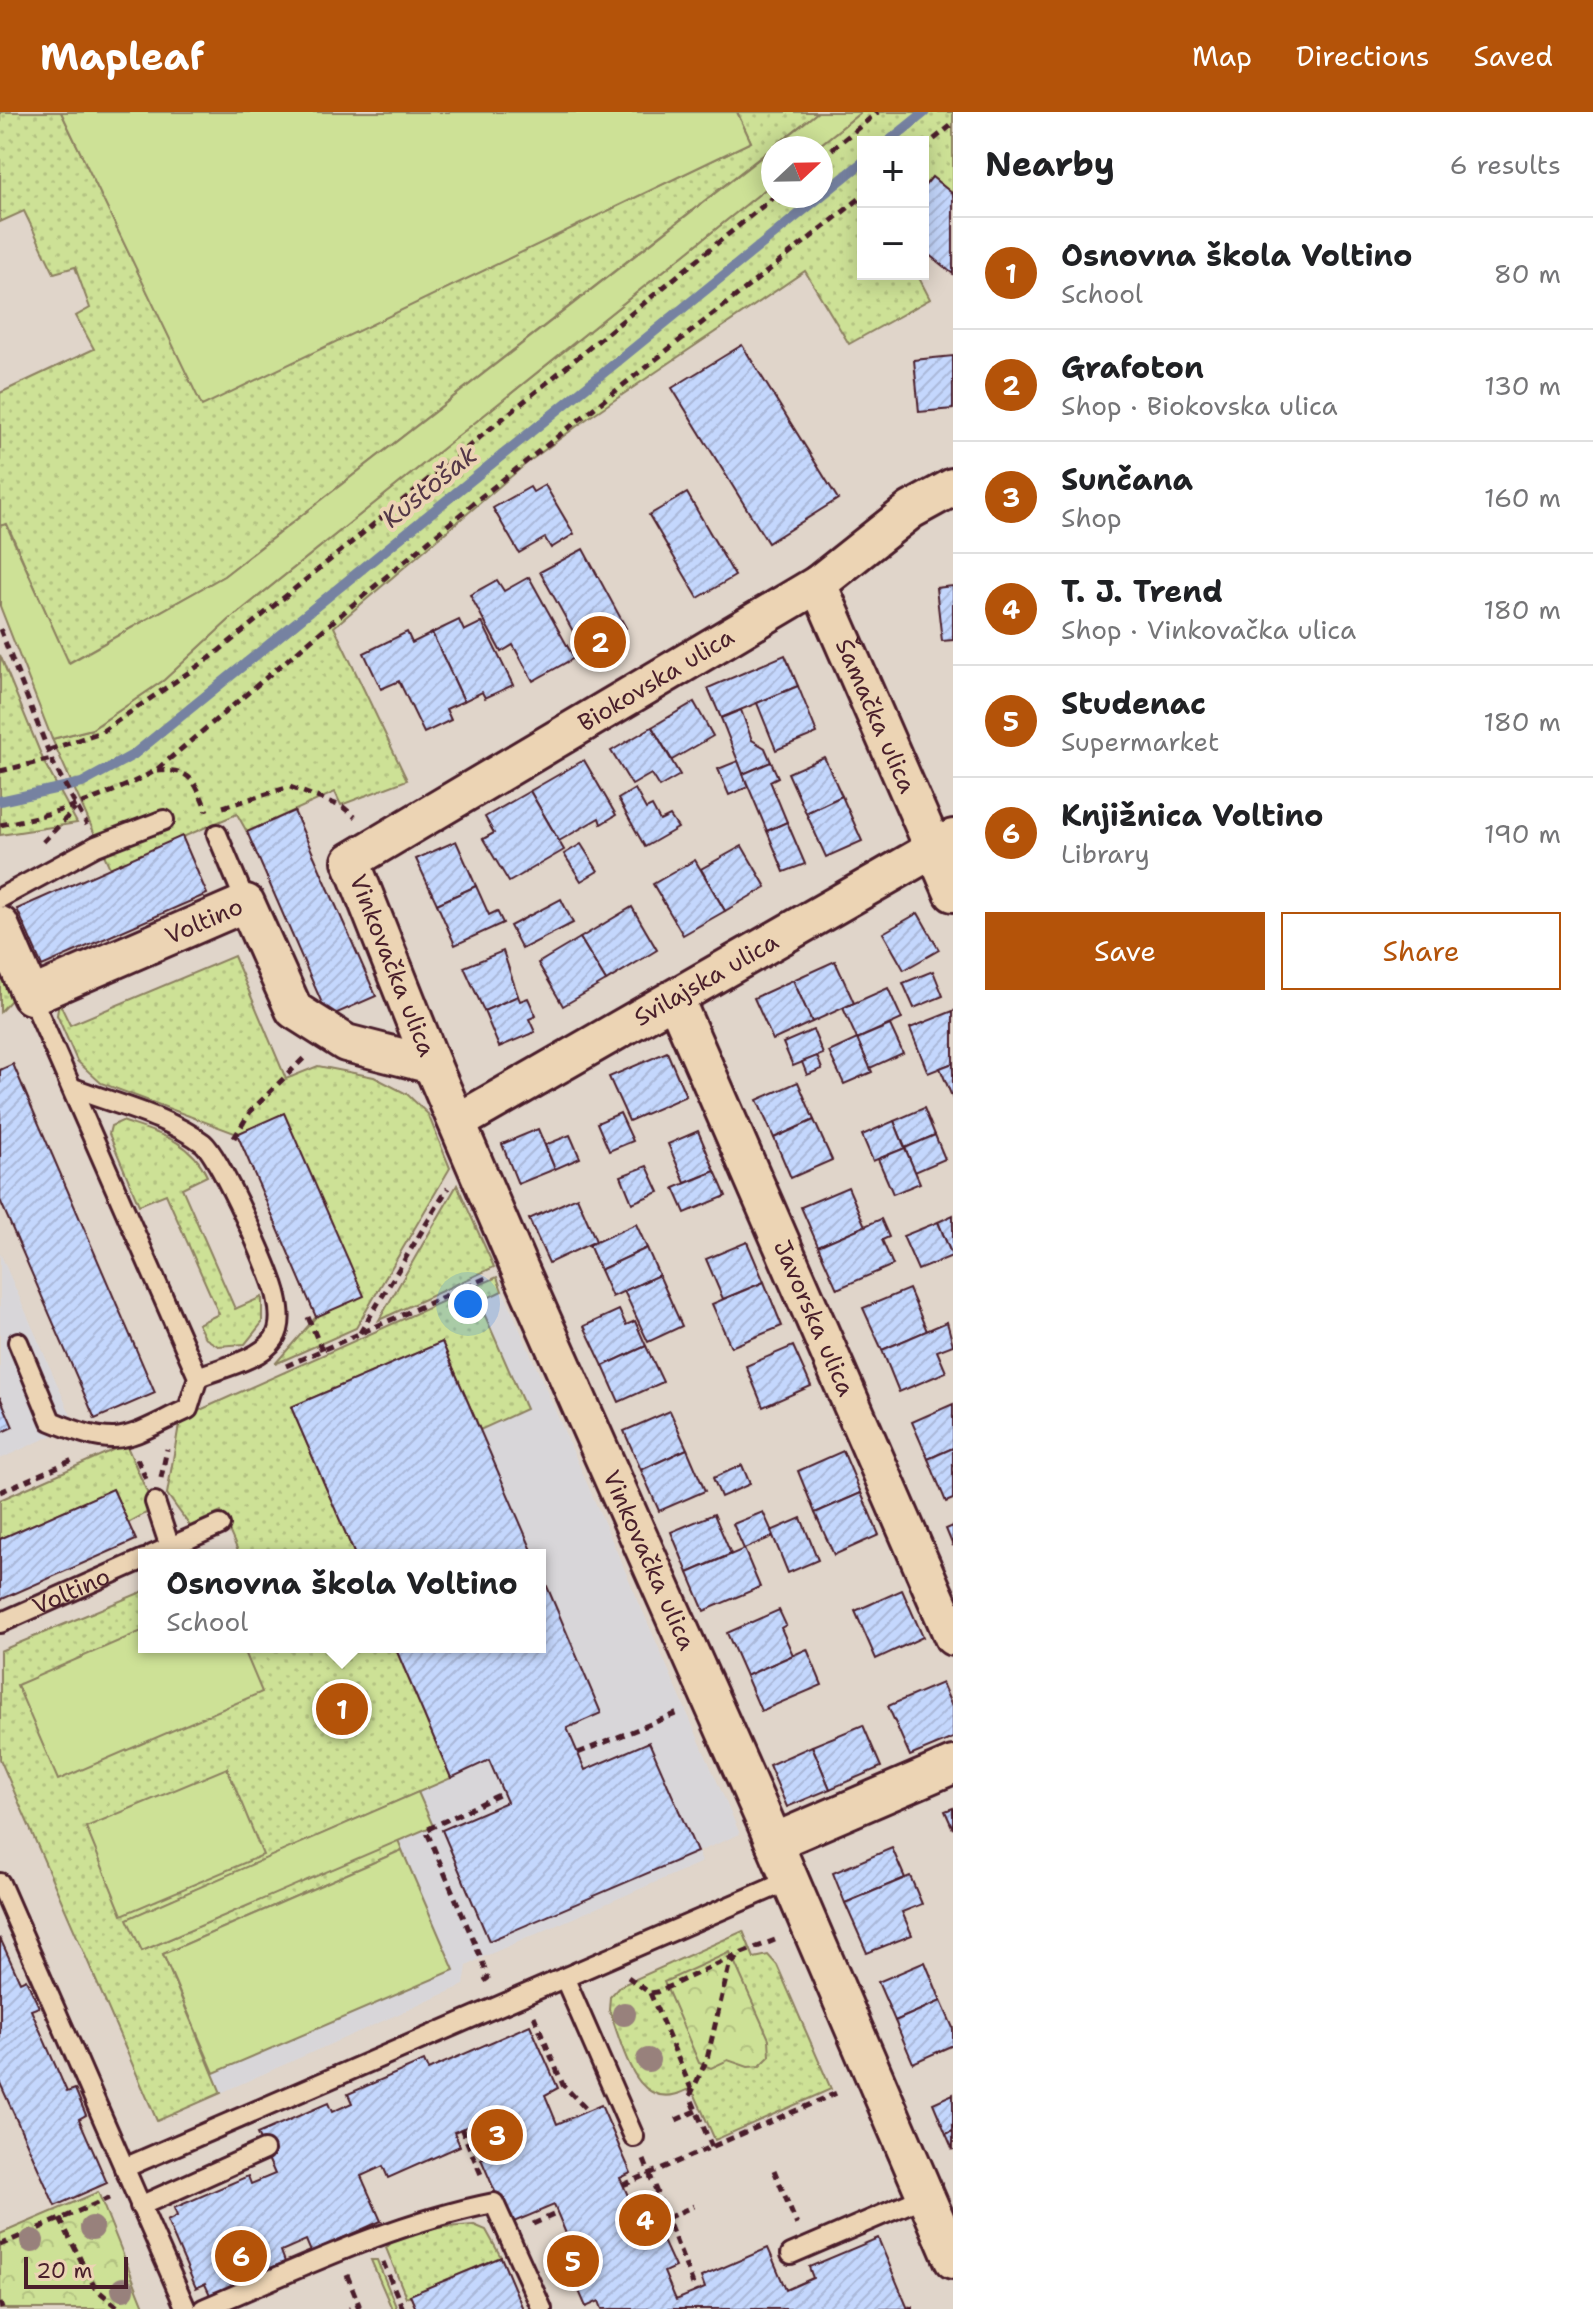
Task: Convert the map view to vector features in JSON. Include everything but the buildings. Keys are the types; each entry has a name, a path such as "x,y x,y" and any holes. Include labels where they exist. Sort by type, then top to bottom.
{"street":[{"name":"Biokovska ulica","path":"351,861 818,584 911,510 953,487"},
{"name":"Šamačka ulica","path":"818,584 944,843 953,893"},
{"name":"Svilajska ulica","path":"458,1122 944,843"},
{"name":"Vinkovačka ulica","path":"351,861 432,1065 952,2254"},
{"name":"Voltino","path":"31,996 246,903 294,1010 346,1043 432,1065"},
{"path":"0,925 31,996"},
{"name":"Javorska ulica","path":"675,999 953,1637"},
{"path":"774,1842 953,1765"}],"lane":[{"path":"0,898 96,846 164,820"},
{"path":"217,834 246,903"},
{"path":"18,1342 51,1421 85,1435 122,1439 188,1409 198,1377 31,996"},
{"path":"73,1088 157,1119 203,1143 213,1155 252,1237 277,1295 280,1321 274,1339 257,1353 198,1377"},
{"path":"155,1502 170,1547"},
{"path":"166,1549 220,1525"},
{"name":"Voltino","path":"0,1623 138,1562"},
{"path":"124,2168 788,1881"},
{"path":"0,1883 186,2309"},
{"path":"565,1979 634,2137"},
{"path":"136,2197 264,2150"},
{"path":"797,2247 926,2196"},
{"path":"203,2309 372,2238 442,2213 494,2203 542,2309"}],"path":[{"path":"833,148 878,112"},
{"path":"929,143 953,124"},
{"path":"0,825 55,814 155,771 481,497 857,201"},
{"path":"49,750 101,732 210,658 761,207"},
{"path":"0,629 52,761 78,805"},
{"path":"0,771 52,761"},
{"path":"155,771 177,769 195,781 217,834"},
{"path":"164,820 208,811 290,787 343,807 383,841"},
{"path":"233,1137 250,1112 283,1082"},
{"path":"360,1334 449,1187"},
{"path":"282,1368 498,1273"},
{"path":"155,1502 174,1415"},
{"path":"0,1492 122,1439 155,1502"},
{"path":"578,1753 690,1708"},
{"path":"488,1978 426,1830 503,1793"},
{"path":"692,2091 654,1993 775,1940"},
{"path":"712,2147 690,2096 707,2059 729,1966 742,1953"},
{"path":"526,1996 563,2085 588,2111"},
{"path":"623,2185 839,2092"},
{"path":"676,2120 696,2111"},
{"path":"461,2128 494,2203"},
{"path":"634,2137 696,2287"},
{"path":"774,2170 797,2247"},
{"path":"0,2245 60,2219 136,2197"},
{"path":"667,2218 694,2206"},
{"path":"60,2219 95,2288 120,2309"},
{"path":"372,2238 403,2309"},
{"path":"344,2269 359,2305 349,2309"},
{"path":"0,2303 2,2309"}],"shaded area":[{"path":"0,1253 75,1425 0,1459"},
{"path":"497,1277 740,1834 698,1852 702,1862 481,1958 467,1966 464,1985 157,2121 0,1651 138,1594 138,1653 546,1653 546,1549 237,1549 180,1419"}],"green space":[{"path":"0,112 61,112 202,405 751,142 737,112 818,112 787,136 761,136 761,157 224,576 68,663 7,524 0,526 0,393 94,349 76,316 90,308 75,267 54,273 24,211 0,222"},
{"path":"61,112 737,112 751,142 202,406"},
{"path":"818,112 861,112 831,136 788,136"},
{"path":"861,112 953,112 953,194 932,177 929,181 929,136 857,136 857,280 920,280 930,299 849,344 805,271 588,418 527,463 334,627 407,780 341,805 335,792 247,832 237,814 110,868 52,739 92,729 164,680 229,620 761,193 761,208 833,208 831,136"},
{"path":"761,157 761,193 229,620 164,680 92,729 52,739 0,606 0,526 6,524 69,663 224,576"},
{"path":"0,655 44,762 77,823 0,835"},
{"path":"234,956 286,1079 318,1066 374,1077 407,1094 428,1114 450,1168 356,1328 275,1364 316,1317 284,1114 237,1134 101,1083 77,1061 57,1015 59,1002 70,1025"},
{"path":"0,963 14,997 0,1012"},
{"path":"122,1121 160,1134 182,1146 192,1154 207,1176 182,1188 235,1309 262,1297 262,1323 245,1344 218,1346 205,1338 198,1324 219,1314 166,1194 139,1205 109,1134 111,1126"},
{"path":"457,1185 494,1267 379,1320"},
{"path":"497,1277 502,1291 479,1302 526,1409 480,1430 442,1342 291,1407 352,1549 237,1549 221,1512 190,1526 167,1494 180,1419"},
{"path":"126,1444 150,1499 150,1511 128,1523 113,1489 0,1539 0,1500"},
{"path":"138,1594 138,1653 398,1653 451,1778 128,1919 142,1951 398,1840 402,1850 163,1954 221,2093 157,2121 0,1759 0,1651"},
{"path":"138,1633 138,1653 246,1653 262,1692 58,1780 17,1685"},
{"path":"227,1768 263,1855 122,1915 86,1827"},
{"path":"418,1792 433,1826 142,1951 127,1919"},
{"path":"402,1850 454,1970 214,2073 163,1954"},
{"path":"743,1931 754,1958 768,1955 777,1965 831,2089 715,2140 695,2095 687,2090 669,2096 655,2094 643,2086 634,2074 609,2010 610,1997 620,1986"},
{"path":"730,1952 769,2039 770,2056 760,2066 748,2067 728,2060 711,2068 699,2063 664,1982"},
{"path":"98,2192 145,2309 0,2309 0,2234"},
{"path":"474,2225 486,2230 501,2257 406,2297 386,2248 394,2240 431,2228"},
{"path":"371,2260 377,2260 397,2309 392,2309"}],"waterway":[{"name":"Kustošak","path":"895,136 925,112"},
{"name":"Kustošak","path":"0,801 82,783 133,755 857,167"}],"place":[{"name":"Grafoton","path":"600,642"},
{"name":"Osnovna škola Voltino","path":"342,1709"},
{"name":"Sunčana","path":"497,2135"},
{"name":"T. J. Trend","path":"645,2220"},
{"name":"Knjižnica Voltino","path":"241,2256"},
{"name":"Studenac","path":"573,2261"}]}
